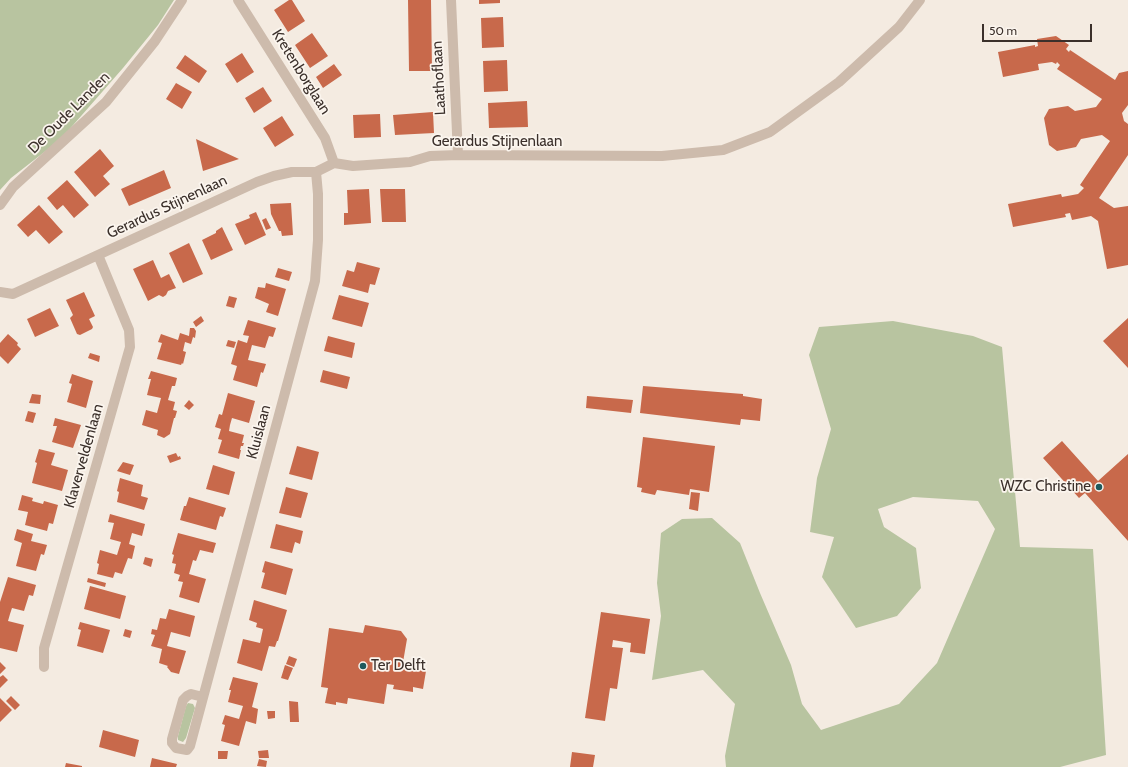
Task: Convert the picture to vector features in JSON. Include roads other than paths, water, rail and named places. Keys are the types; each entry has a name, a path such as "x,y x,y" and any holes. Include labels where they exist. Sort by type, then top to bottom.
{"street":[{"name":"De Oude Landen","path":"0,205 13,188 106,102 155,41 182,0"},
{"name":"Kretenborglaan","path":"238,0 325,138 334,163"},
{"name":"Laathoflaan","path":"451,0 458,155"},
{"name":"Gerardus Stijnenlaan","path":"0,292 13,294 257,182 292,172 316,172 334,163 353,166 410,162 430,156 458,155 562,157 662,156 724,150 770,132 839,82 899,26 920,0"},
{"name":"Kluislaan","path":"203,697 191,694 183,700 172,739 172,743 176,748 187,750 190,746 315,281 318,240 318,194 316,172"},
{"name":"Klaverveldenlaan","path":"44,667 44,648 130,347 128,330 98,255"}],"place":[{"name":"WZC Christine","path":"1099,487"},
{"name":"Ter Delft","path":"363,666"}]}
